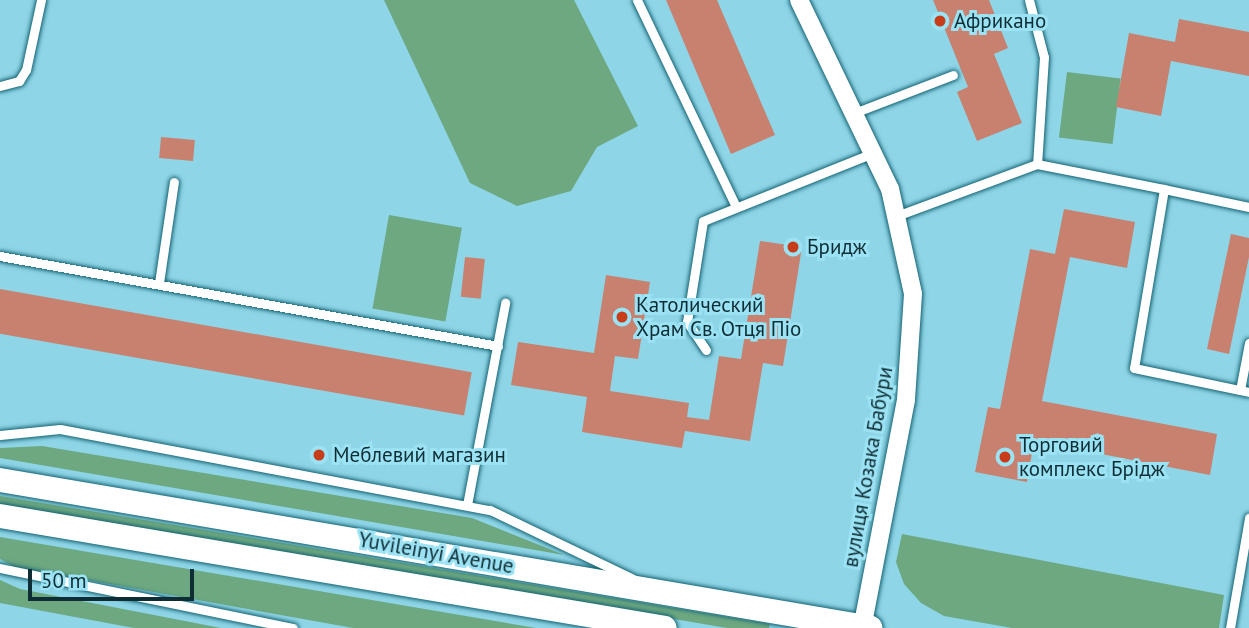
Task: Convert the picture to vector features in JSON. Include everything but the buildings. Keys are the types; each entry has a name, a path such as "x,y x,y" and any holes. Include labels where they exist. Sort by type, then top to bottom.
{"street":[{"name":"вулиця Козака Бабури","path":"799,0 873,153 899,215 912,293 911,346 865,627"},
{"name":"Yuvileinyi Avenue","path":"0,480 654,589 865,627"},
{"name":"Yuvileinyi Avenue","path":"0,516 631,625 665,628"}],"lane":[{"path":"0,86 19,81 26,70 41,0"},
{"path":"637,0 736,207"},
{"path":"1029,0 1044,57 1037,164"},
{"path":"854,113 953,75"},
{"path":"706,351 687,322 703,221 873,153"},
{"path":"899,215 1037,164 1249,206"},
{"path":"159,283 174,182"},
{"path":"1164,189 1134,368 1245,391 1249,344"},
{"path":"0,256 498,346"},
{"path":"467,505 505,303"},
{"path":"0,435 60,429 467,505 513,518 654,589"},
{"path":"1230,628 1249,518"},
{"path":"0,568 293,628"}],"green space":[{"path":"384,0 574,0 638,126 597,147 571,191 517,206 470,183"},
{"path":"1067,72 1121,79 1113,144 1059,138"},
{"path":"389,215 462,228 445,321 373,309"},
{"path":"42,446 472,518 564,555 0,458 0,448"},
{"path":"0,496 770,624 769,628 727,628 0,504"},
{"path":"902,534 1224,595 1219,628 1012,628 944,616 921,603 904,584 896,562"},
{"path":"0,537 536,628 353,628 15,567 0,559"},
{"path":"0,580 20,589 221,628 134,628 0,603"}],"place":[{"name":"Африкано","path":"940,21"},
{"name":"Бридж","path":"793,247"},
{"name":"Католический Храм Св. Отця Піо","path":"622,317"},
{"name":"Меблевий магазин","path":"319,455"},
{"name":"Торговий комплекс Брідж","path":"1005,457"}]}
